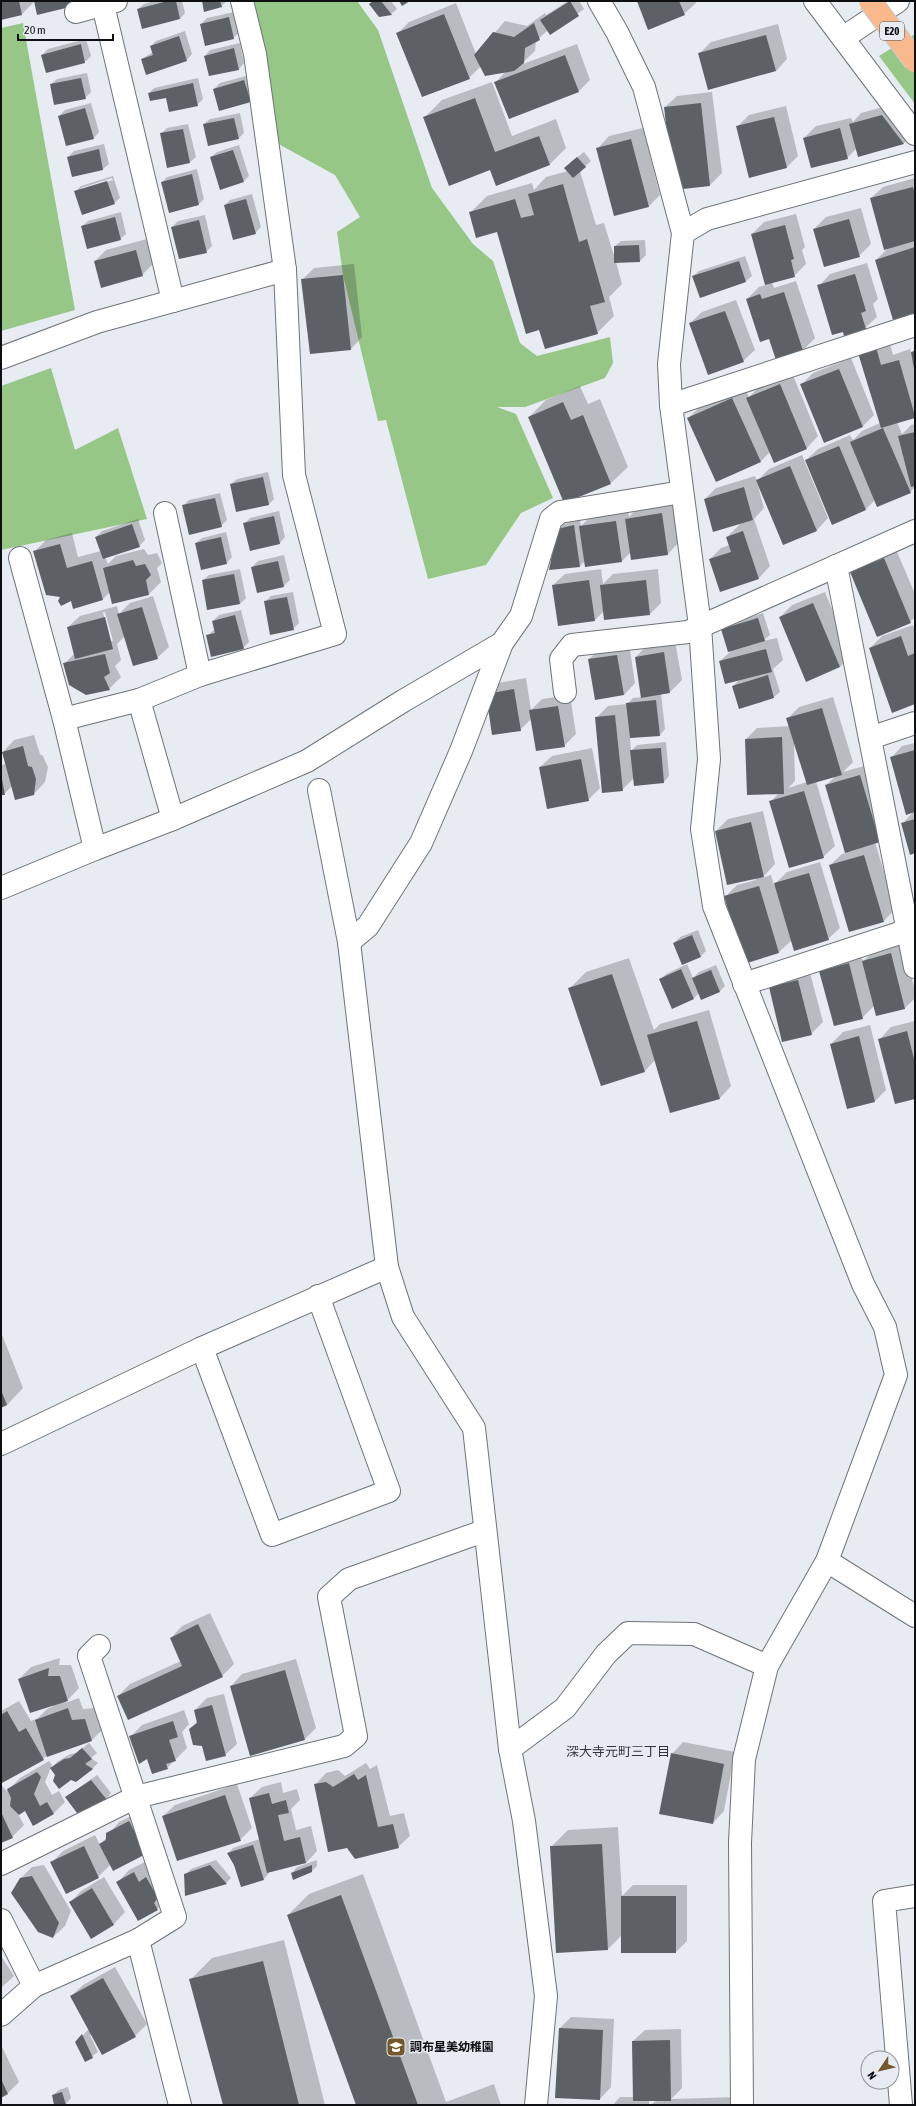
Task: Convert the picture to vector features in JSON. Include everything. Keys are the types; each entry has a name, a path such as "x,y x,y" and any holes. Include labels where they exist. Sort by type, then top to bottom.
{"highway":[{"name":"E20","path":"870,1 915,61"}],"street":[{"path":"64,719 139,700 200,675 335,634 294,475 285,270 271,178 255,54 242,1"},
{"path":"599,1 617,32 644,87 684,233 669,364 671,405 700,626 709,759 702,829 714,906 863,1284 885,1327 896,1375 827,1561 767,1666 744,1759 740,1843 742,2105"},
{"path":"815,1 915,134"},
{"path":"843,38 898,1"},
{"path":"76,12 110,3 174,301"},
{"path":"684,233 707,219 915,162"},
{"path":"1,358 97,322 285,270"},
{"path":"671,405 915,325"},
{"path":"348,942 368,926 421,843 461,751 502,643 521,616 551,519 560,512 682,492"},
{"path":"165,513 200,675"},
{"path":"565,692 561,659 572,645 688,632 915,531"},
{"path":"20,558 64,719 95,849"},
{"path":"836,566 870,738 911,929 915,967"},
{"path":"1,888 173,819 307,761 403,701 502,643"},
{"path":"139,700 173,819"},
{"path":"870,738 915,724"},
{"path":"319,790 348,942 387,1266 403,1317 474,1428 484,1531 510,1749 524,1821 546,1996 536,2105"},
{"path":"744,984 911,929"},
{"path":"1,1444 202,1348 387,1266"},
{"path":"202,1348 272,1535 389,1491 318,1296"},
{"path":"1,1864 136,1797 344,1746 356,1736 329,1597 349,1579 484,1531"},
{"path":"827,1561 915,1616"},
{"path":"510,1749 565,1708 606,1654 628,1633 694,1634 767,1666"},
{"path":"1,2014 34,1986 138,1940 175,1917 88,1656 99,1646"},
{"path":"901,2105 884,1901 915,1896"},
{"path":"1,1920 34,1986"},
{"path":"138,1940 180,2105"}],"green space":[{"path":"241,1 357,1 378,30 432,188 473,244 493,261 520,343 537,356 610,337 613,363 605,378 525,407 497,407 516,414 553,498 521,513 486,565 428,579 386,420 378,421 343,275 337,232 360,217 335,175 273,141"},
{"path":"23,23 75,310 1,331 1,28"},
{"path":"915,34 915,104 879,56"},
{"path":"51,368 75,450 118,428 147,519 1,550 1,386"}],"building":[{"path":"1,1 19,1 22,15 1,20"},
{"path":"34,1 69,1 70,7 37,15"},
{"path":"168,1 176,1 180,19 142,29 137,9"},
{"path":"202,1 220,1 222,7 204,12"},
{"path":"373,1 381,1 392,15 379,17 369,4"},
{"path":"399,1 410,1 402,6"},
{"path":"570,1 579,16 550,35 540,20"},
{"path":"637,1 679,1 685,15 648,30"},
{"path":"444,14 470,79 422,97 396,33"},
{"path":"229,17 234,39 205,46 200,24"},
{"path":"534,23 540,40 525,48 524,63 514,71 485,76 474,55 493,32 514,37"},
{"path":"766,35 776,71 708,90 698,53"},
{"path":"179,36 187,61 146,75 141,59 153,55 150,46"},
{"path":"81,44 85,63 46,73 41,55"},
{"path":"234,48 239,70 209,76 204,56"},
{"path":"565,55 579,92 509,119 494,82"},
{"path":"81,78 86,99 54,105 50,84"},
{"path":"244,80 251,102 219,111 213,89"},
{"path":"193,83 198,106 169,112 166,98 150,101 148,93"},
{"path":"475,98 495,152 539,136 550,165 496,186 490,170 449,186 423,117"},
{"path":"701,103 710,186 674,190 664,107"},
{"path":"85,108 94,139 66,146 58,116"},
{"path":"882,115 904,144 858,157 849,124"},
{"path":"774,117 787,168 749,178 736,126"},
{"path":"234,118 239,139 208,146 203,124"},
{"path":"840,128 848,159 811,168 803,138"},
{"path":"183,129 190,163 167,168 160,133"},
{"path":"631,139 649,207 614,216 596,148"},
{"path":"99,149 103,170 72,177 67,157"},
{"path":"233,150 244,182 220,190 210,157"},
{"path":"577,157 586,167 573,178 564,168"},
{"path":"192,174 199,205 169,213 161,182"},
{"path":"107,181 115,204 82,215 74,191"},
{"path":"563,184 579,242 587,239 605,302 590,306 598,334 545,349 539,330 526,334 497,232 476,238 469,212 515,199 521,218 534,215 528,194"},
{"path":"913,187 915,195 915,241 884,250 870,198"},
{"path":"246,199 256,234 233,240 224,205"},
{"path":"115,217 121,240 87,249 81,226"},
{"path":"849,219 860,257 824,267 813,229"},
{"path":"199,220 207,253 179,259 171,227"},
{"path":"785,225 794,259 791,260 795,277 765,285 751,234"},
{"path":"639,245 640,262 614,263 614,246"},
{"path":"915,247 915,314 893,320 875,260"},
{"path":"136,250 143,276 101,288 94,261"},
{"path":"739,261 746,282 700,298 692,276"},
{"path":"855,274 866,311 861,313 866,329 844,336 843,332 832,335 817,285"},
{"path":"343,275 351,350 310,354 301,279"},
{"path":"784,292 803,351 776,360 769,339 760,342 746,299 760,294 762,299"},
{"path":"725,311 744,362 708,375 689,323"},
{"path":"876,347 881,365 899,360 915,416 915,418 881,428 858,353"},
{"path":"915,351 915,369 914,369 911,352"},
{"path":"839,369 863,427 824,443 800,384"},
{"path":"780,384 807,449 774,463 746,398"},
{"path":"732,398 761,462 716,482 687,418"},
{"path":"563,402 571,420 583,415 611,484 564,503 528,417"},
{"path":"883,428 911,493 877,507 850,442"},
{"path":"915,432 915,486 911,487 898,436"},
{"path":"839,446 866,510 832,525 805,460"},
{"path":"790,466 817,531 783,545 756,480"},
{"path":"263,477 269,505 236,512 230,484"},
{"path":"744,487 753,520 713,532 704,499"},
{"path":"215,498 222,527 189,535 182,505"},
{"path":"662,513 668,555 631,560 625,519"},
{"path":"274,516 280,544 250,551 243,523"},
{"path":"616,521 622,562 585,567 579,526"},
{"path":"132,524 140,547 103,559 95,537"},
{"path":"574,525 580,567 549,570 557,529"},
{"path":"743,531 759,579 720,592 709,559 731,552 726,537"},
{"path":"221,537 227,564 201,570 195,543"},
{"path":"60,544 67,568 92,561 103,600 73,609 71,601 61,606 58,601 60,597 46,595 33,551"},
{"path":"884,558 911,623 877,637 850,572"},
{"path":"133,560 136,566 145,564 151,575 146,580 149,595 112,604 103,568"},
{"path":"278,561 284,587 257,593 251,567"},
{"path":"234,574 240,604 207,610 202,580"},
{"path":"589,580 595,621 558,626 552,585"},
{"path":"646,580 650,615 604,620 600,585"},
{"path":"287,597 294,630 270,635 264,601"},
{"path":"813,603 840,667 806,682 779,617"},
{"path":"142,607 158,659 133,666 117,614"},
{"path":"235,615 244,649 211,657 206,635 215,633 212,621"},
{"path":"105,617 113,649 75,659 67,627"},
{"path":"758,618 765,641 728,652 721,629"},
{"path":"901,636 908,656 915,653 915,704 892,713 869,648"},
{"path":"766,649 772,672 725,684 719,661"},
{"path":"664,652 670,693 641,698 635,657"},
{"path":"105,654 110,673 104,677 110,690 86,695 69,685 63,663"},
{"path":"617,655 624,695 595,700 588,659"},
{"path":"768,675 774,698 739,709 732,686"},
{"path":"514,689 521,731 492,735 486,694"},
{"path":"656,700 660,736 630,738 626,703"},
{"path":"558,706 565,747 536,751 529,710"},
{"path":"822,708 842,775 807,785 786,718"},
{"path":"615,715 623,791 602,793 595,717"},
{"path":"782,737 784,794 747,795 745,739"},
{"path":"23,746 28,766 32,767 36,779 34,795 15,800 2,752"},
{"path":"661,748 664,783 634,786 630,750"},
{"path":"915,750 915,812 906,815 890,757"},
{"path":"581,759 589,801 547,809 539,767"},
{"path":"860,775 880,842 845,853 825,785"},
{"path":"2,779 5,795 1,795"},
{"path":"804,791 824,858 789,868 769,801"},
{"path":"915,819 915,853 910,855 901,823"},
{"path":"751,822 764,877 727,885 715,831"},
{"path":"864,855 884,922 849,932 829,865"},
{"path":"809,873 829,940 794,951 774,883"},
{"path":"759,886 779,953 744,964 724,896"},
{"path":"692,935 701,957 682,965 673,943"},
{"path":"891,953 905,1009 876,1016 862,961"},
{"path":"849,963 863,1019 834,1026 819,971"},
{"path":"681,969 694,999 672,1009 659,979"},
{"path":"711,970 720,992 701,1000 692,978"},
{"path":"612,974 645,1072 601,1086 568,988"},
{"path":"798,980 812,1035 782,1042 769,987"},
{"path":"697,1021 720,1099 670,1113 647,1035"},
{"path":"907,1031 915,1063 915,1099 895,1104 878,1039"},
{"path":"859,1036 875,1102 847,1109 830,1044"},
{"path":"1,1390 7,1405 1,1408"},
{"path":"198,1624 223,1677 128,1720 117,1696 182,1666 170,1638"},
{"path":"49,1668 48,1676 60,1676 68,1701 30,1713 18,1679"},
{"path":"285,1670 305,1740 250,1756 230,1686"},
{"path":"212,1705 226,1756 206,1761 202,1746 193,1745 189,1729 197,1723 194,1710"},
{"path":"68,1708 72,1720 85,1719 92,1741 47,1757 35,1720"},
{"path":"7,1711 19,1732 26,1728 44,1760 2,1783 1,1715"},
{"path":"173,1721 178,1737 169,1740 176,1761 166,1764 168,1769 152,1774 147,1759 139,1764 129,1736"},
{"path":"82,1748 92,1759 85,1764 93,1769 76,1782 71,1780 59,1789 53,1781 55,1775 50,1768 64,1759 70,1758"},
{"path":"671,1753 724,1764 713,1824 659,1814"},
{"path":"37,1772 41,1777 34,1794 40,1806 47,1802 54,1814 33,1826 25,1811 19,1815 10,1806 11,1798 7,1789"},
{"path":"354,1774 358,1780 366,1775 378,1827 393,1824 399,1848 355,1859 347,1848 328,1852 314,1784 326,1782 333,1787"},
{"path":"91,1780 107,1800 77,1813 65,1797"},
{"path":"269,1793 272,1804 286,1800 289,1813 278,1815 284,1841 300,1837 306,1863 267,1873 249,1798"},
{"path":"225,1795 241,1841 177,1861 162,1816"},
{"path":"1,1812 13,1838 1,1843"},
{"path":"129,1821 146,1854 113,1871 99,1844 106,1840 106,1833"},
{"path":"602,1844 608,1950 556,1953 550,1846"},
{"path":"253,1845 264,1880 241,1887 234,1865 227,1853"},
{"path":"84,1846 99,1878 66,1894 50,1862"},
{"path":"210,1865 227,1884 185,1896 184,1874"},
{"path":"312,1865 312,1872 293,1880 291,1873"},
{"path":"134,1872 139,1882 146,1877 158,1898 154,1903 158,1910 138,1921 116,1882"},
{"path":"32,1876 59,1923 53,1938 38,1932 11,1893 20,1878"},
{"path":"92,1888 114,1925 91,1939 69,1902"},
{"path":"341,1895 418,2105 356,2105 287,1915"},
{"path":"621,1896 676,1896 676,1953 621,1953"},
{"path":"263,1961 299,2105 223,2105 189,1979"},
{"path":"103,1978 136,2037 102,2055 70,1996"},
{"path":"559,2028 603,2030 600,2100 555,2098"},
{"path":"82,2034 93,2058 85,2062 75,2042"},
{"path":"670,2040 671,2101 633,2101 632,2041"},
{"path":"1,2079 8,2094 1,2098"},
{"path":"62,2092 66,2105 54,2105 52,2095"}],"place":[{"name":"調布星美幼稚園","path":"396,2047"}],"district":[{"name":"深大寺元町三丁目","path":"618,1751"}]}
